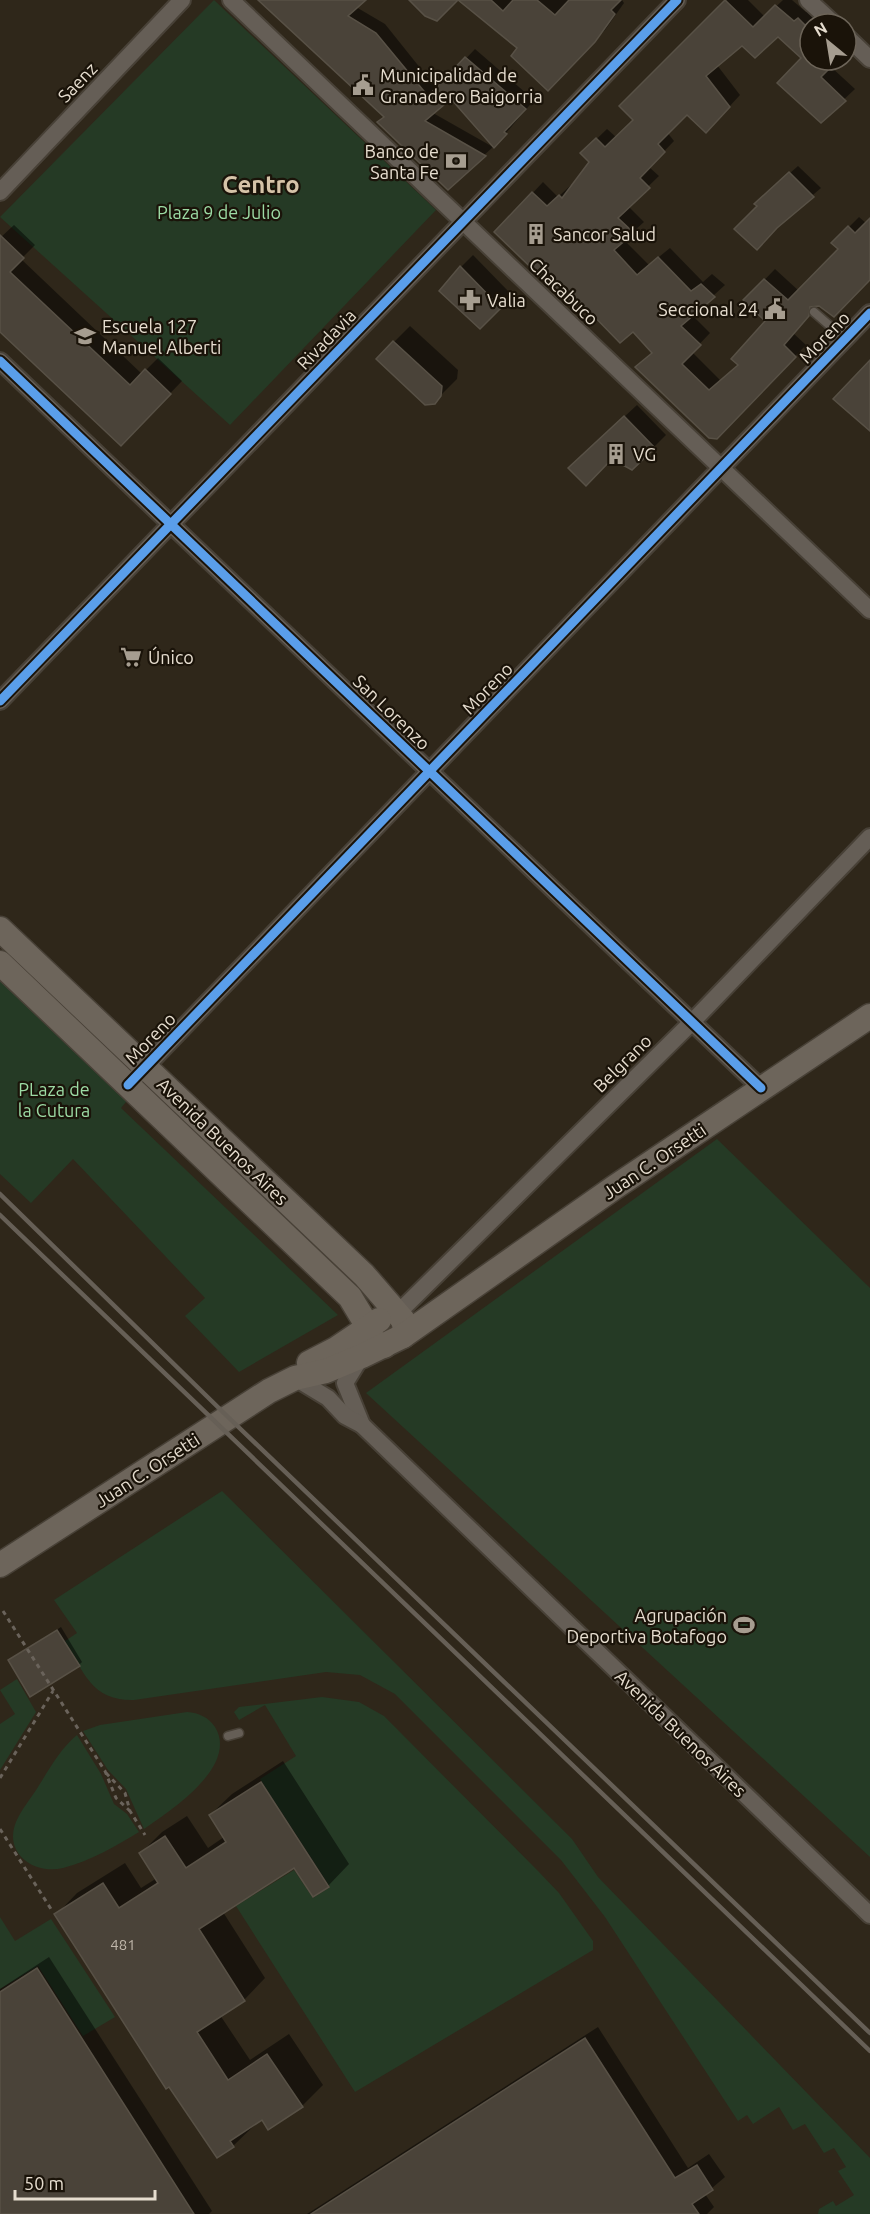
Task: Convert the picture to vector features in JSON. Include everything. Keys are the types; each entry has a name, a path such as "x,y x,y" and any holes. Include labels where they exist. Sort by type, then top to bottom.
{"main road":[{"name":"Avenida Buenos Aires","path":"0,929 364,1275 387,1338 374,1342 369,1327 350,1298 0,963"},
{"name":"Juan C. Orsetti","path":"296,1377 326,1371 440,1309 760,1088 870,1016"},
{"name":"Juan C. Orsetti","path":"0,1566 217,1424 296,1377 307,1364 336,1349 369,1327 387,1338"}],"street":[{"name":"Saenz","path":"0,192 182,0"},
{"name":"Chacabuco","path":"231,0 870,610"},
{"name":"Rivadavia","path":"0,701 677,0"},
{"path":"808,0 821,12"},
{"path":"858,48 870,59"},
{"name":"Moreno","path":"128,1085 870,313"},
{"name":"San Lorenzo","path":"0,361 760,1088"},
{"name":"Belgrano","path":"387,1338 870,837"},
{"name":"Avenida Buenos Aires","path":"362,1425 345,1383 387,1338"},
{"name":"Avenida Buenos Aires","path":"296,1377 328,1398 345,1416 362,1425 870,1915"}],"lane":[{"path":"814,312 845,339"},
{"path":"228,1736 239,1733"}],"path":[{"path":"3,1611 105,1771 125,1793 130,1811"},
{"path":"0,1778 53,1691"},
{"path":"105,1771 116,1798 130,1811 145,1835"},
{"path":"0,1829 51,1909"}],"green space":[{"name":"Plaza 9 de Julio","path":"214,0 436,210 230,425 0,217"},
{"name":"PLaza de la Cutura","path":"0,977 130,1097 121,1108 338,1315 239,1372 185,1316 205,1298 73,1159 31,1203 0,1174"},
{"path":"152,1090 370,1297 365,1300 149,1091"},
{"name":"Agrupación Deportiva Botafogo","path":"717,1139 870,1288 870,1857 366,1393"},
{"path":"222,1491 572,1839 598,1877 870,2158 870,2214 818,2214 819,2209 833,2201 836,2206 854,2195 838,2171 846,2167 834,2148 824,2153 805,2124 793,2130 779,2107 753,2124 747,2115 738,2121 605,1917 561,1860 395,1694 360,1675 326,1672 134,1700 108,1696 91,1683 65,1641 77,1633 54,1600"},
{"path":"17,1679 36,1712 0,1770 0,1724 15,1714 0,1690"},
{"path":"322,1697 359,1702 384,1716 559,1893 593,1941 593,1950 355,2092 236,1906 294,1870 313,1898 330,1887 260,1779 296,1756 265,1705 239,1720 234,1712 239,1707"},
{"path":"187,1712 203,1716 215,1727 220,1742 218,1757 210,1772 198,1786 144,1829 126,1789 108,1770 83,1731 100,1725"},
{"path":"77,1735 101,1774 114,1804 127,1814 139,1832 112,1848 63,1868 52,1869 32,1865 24,1860 14,1844 13,1833 16,1822 65,1746"},
{"path":"0,1917 15,1941 51,1919 115,2017 83,2036 38,1966 0,1989"}],"building":[{"path":"258,0 366,0 348,16 376,33 428,96 465,57 526,109 504,132 507,134 494,148 451,99 425,121 486,156 448,190 377,122 384,117"},
{"path":"409,0 458,0 437,21 425,16"},
{"path":"458,0 491,0 503,11 513,0 537,0 555,15 569,0 621,0 611,10 615,14 595,42 548,91 511,56 517,48"},
{"path":"725,0 753,27 775,5 794,21 798,18 798,55 778,37 755,58 742,46 706,76 730,107 706,133 687,115 658,144 665,152 640,178 650,188 618,218 634,233 614,250 637,275 658,257 691,291 701,284 715,297 681,326 701,345 682,364 709,390 738,365 731,359 765,321 743,300 764,279 788,300 838,249 831,243 848,226 855,233 870,218 870,280 834,317 819,306 810,307 809,316 784,345 796,357 717,439 709,438 635,367 652,353 633,332 620,343 583,305 576,311 494,232 532,192 547,206 559,195 562,198 589,162 580,153 596,138 605,147 633,120 619,106"},
{"path":"798,61 798,72 826,72 821,77 846,101 821,123 777,83"},
{"path":"789,172 814,197 777,228 757,250 734,229 757,206 754,204"},
{"path":"0,235 24,258 10,272 130,385 145,369 171,394 121,446 0,332"},
{"name":"Valia","path":"460,266 501,308 480,329 439,291"},
{"path":"393,341 442,386 441,396 435,404 425,405 376,359"},
{"path":"870,360 870,431 833,399"},
{"name":"VG","path":"624,416 655,448 632,470 612,459 586,486 568,468"},
{"path":"57,1630 80,1666 30,1697 8,1660"},
{"path":"261,1782 329,1887 313,1897 294,1868 199,1929 245,2001 197,2032 228,2080 267,2054 303,2107 268,2130 262,2120 230,2141 234,2147 217,2158 169,2087 166,2089 54,1914 103,1883 119,1908 158,1883 139,1853 165,1836 186,1868 226,1842 209,1815"},
{"path":"37,1968 194,2214 0,2214 0,1992"},
{"path":"585,2038 675,2178 697,2165 713,2190 692,2204 699,2214 311,2214"}],"railway":[{"path":"0,1194 228,1417 870,2033"},
{"path":"0,1215 870,2051"}],"cycle path":[{"path":"0,701 677,0"},
{"path":"128,1085 870,313"},
{"path":"0,361 761,1088"}],"place":[{"name":"Municipalidad de Granadero Baigorria","path":"363,85"},
{"name":"Banco de Santa Fe","path":"456,161"},
{"name":"Sancor Salud","path":"536,234"},
{"name":"Valia","path":"470,300"},
{"name":"Seccional 24","path":"775,309"},
{"name":"Escuela 127 Manuel Alberti","path":"85,336"},
{"name":"VG","path":"616,454"},
{"name":"Único","path":"131,657"},
{"name":"Agrupación Deportiva Botafogo","path":"744,1625"}],"district":[{"name":"Centro","path":"261,184"}]}
